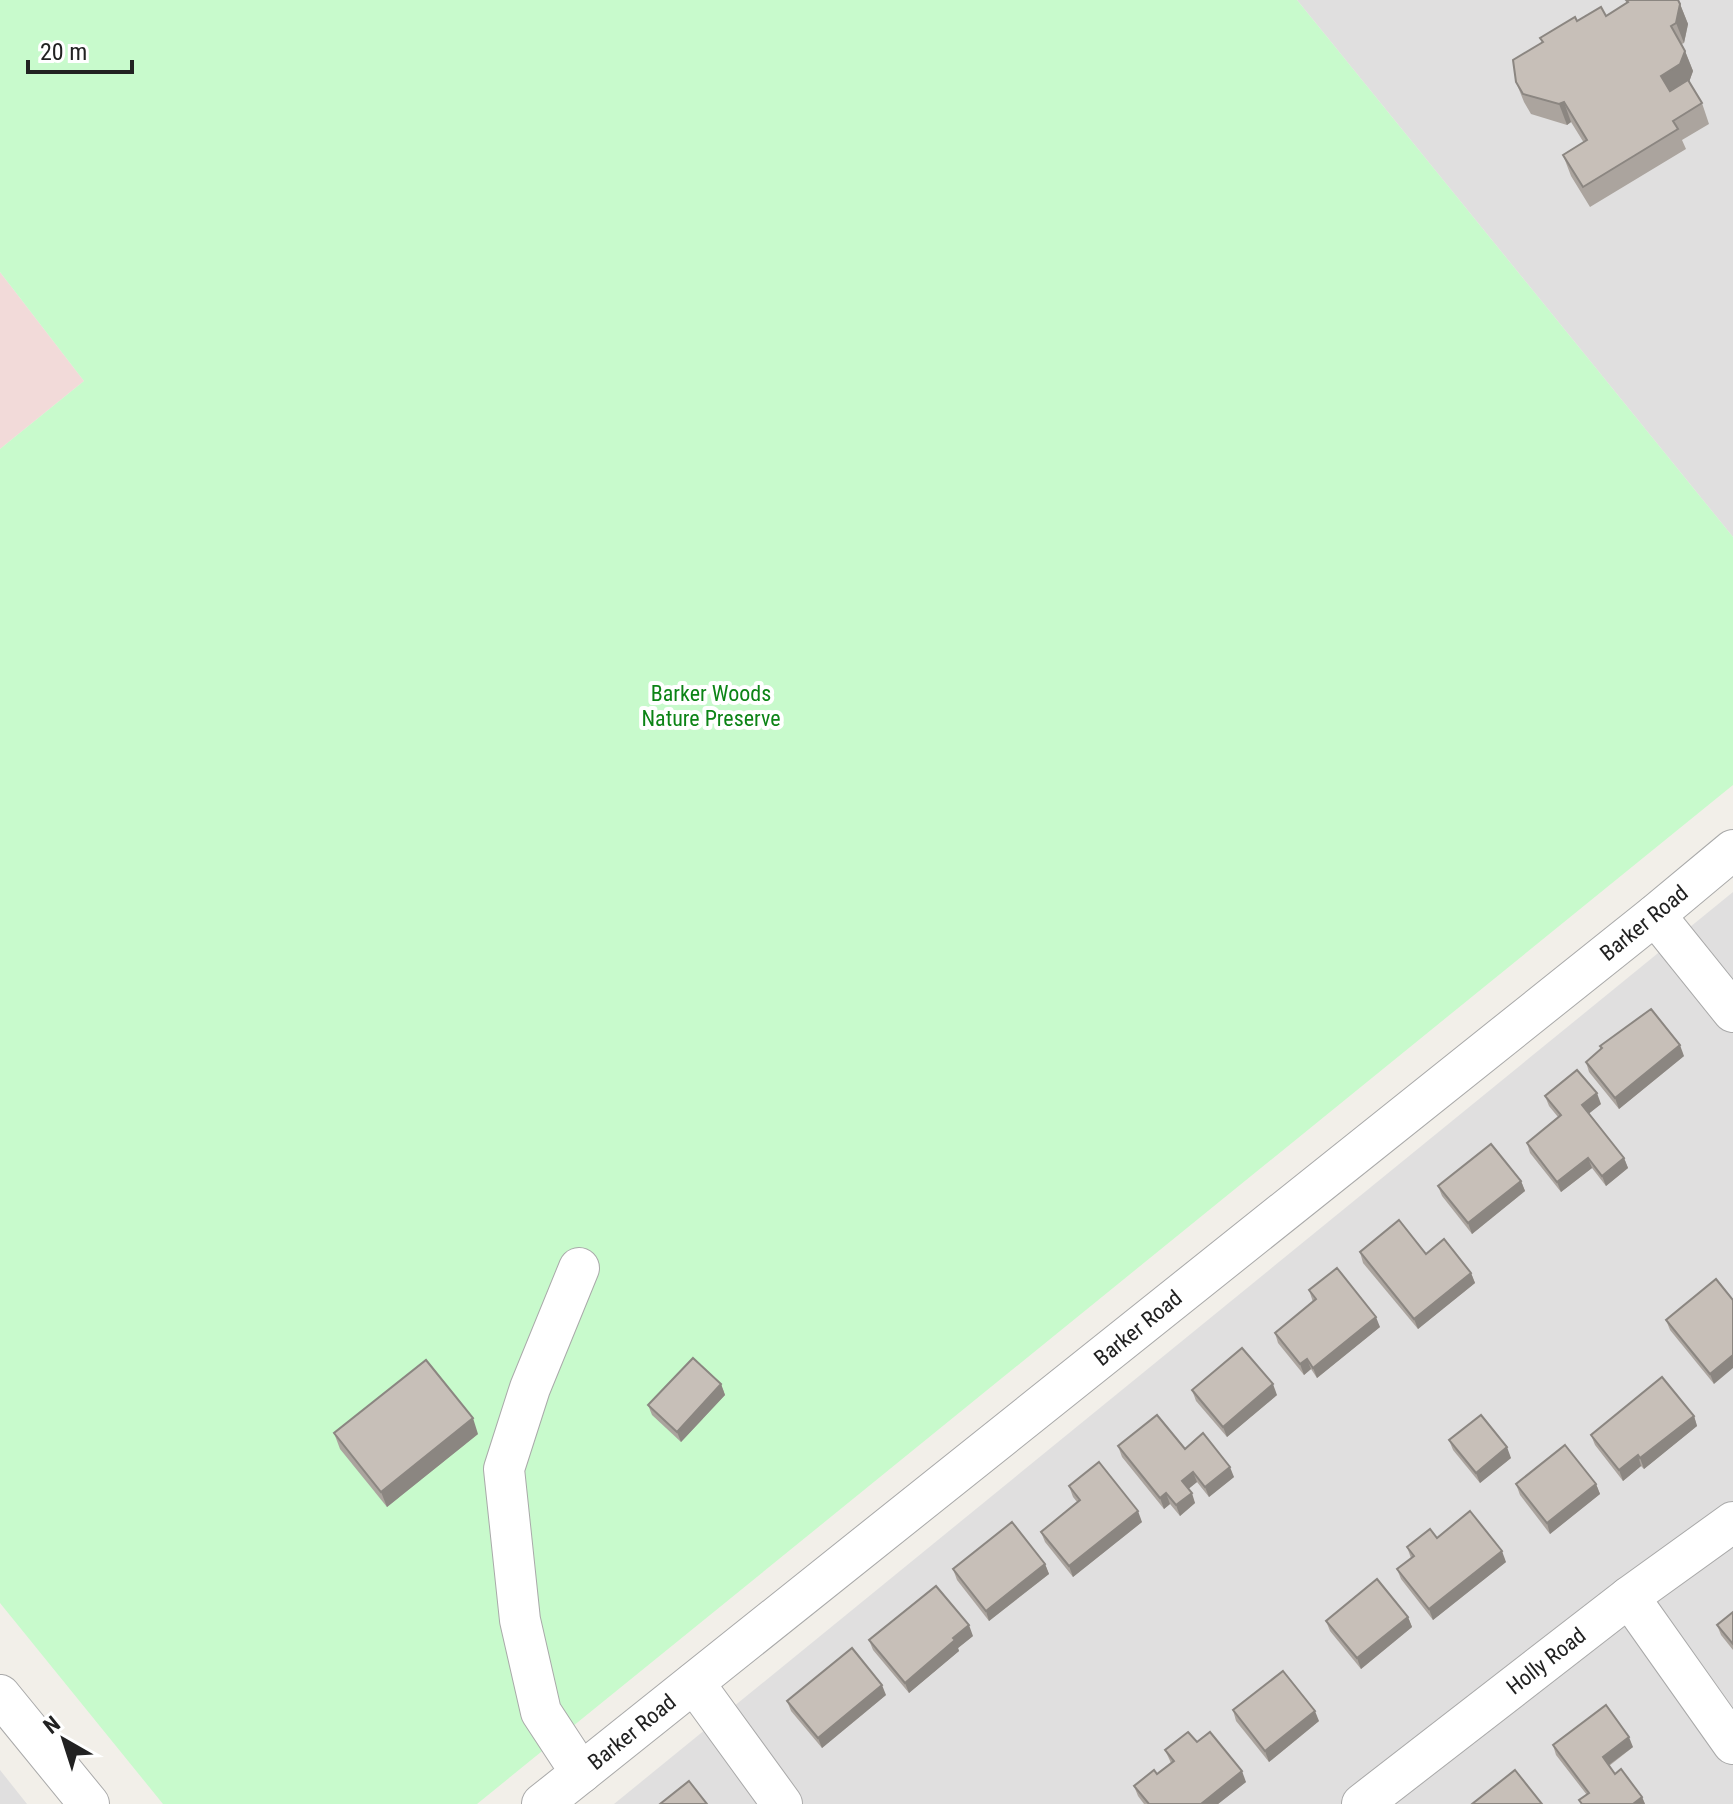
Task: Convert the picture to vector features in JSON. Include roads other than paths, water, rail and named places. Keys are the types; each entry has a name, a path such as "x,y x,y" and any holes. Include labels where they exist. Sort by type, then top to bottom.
{"street":[{"name":"Barker Road","path":"542,1804 1733,850"},
{"path":"1655,915 1733,1012"},
{"path":"579,1268 530,1388 504,1469 520,1620 541,1712 581,1773"},
{"name":"Holly Road","path":"1362,1804 1629,1597 1733,1522"},
{"path":"1629,1597 1733,1744"},
{"path":"694,1683 782,1804"},
{"path":"0,1695 89,1804"}],"park label":[{"name":"Barker Woods Nature Preserve","path":"711,706"}]}
